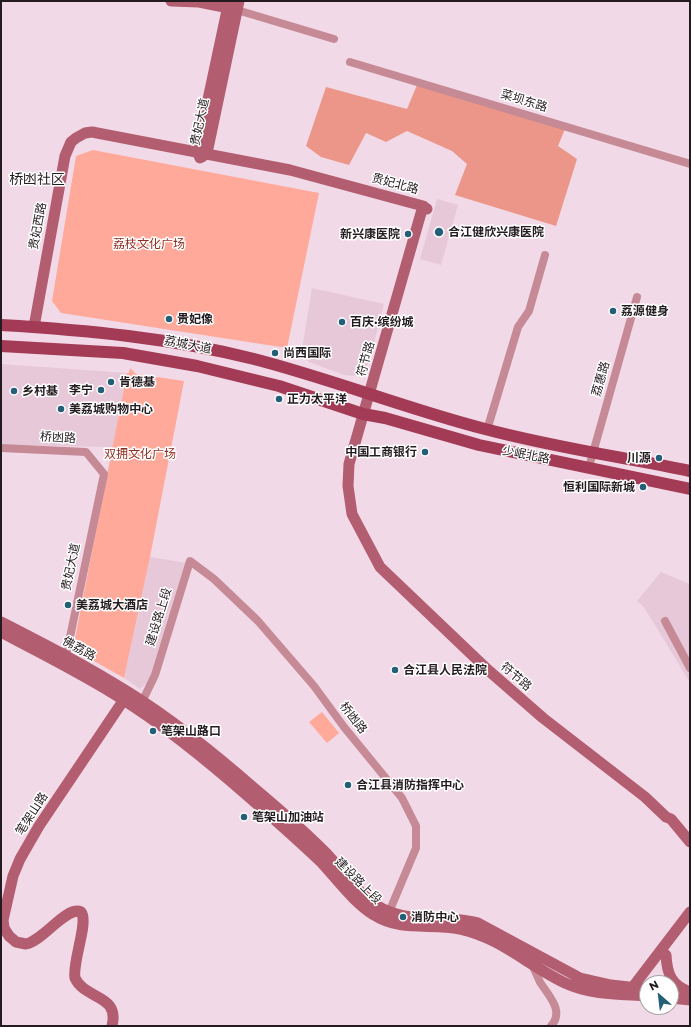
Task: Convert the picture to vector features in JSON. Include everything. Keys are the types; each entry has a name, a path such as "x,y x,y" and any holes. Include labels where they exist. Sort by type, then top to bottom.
{"main road":[{"path":"171,1 233,5"},
{"name":"贵妃大道","path":"201,154 233,5"},
{"name":"贵妃西路","path":"37,327 70,159 77,145 87,139 94,138 201,154"},
{"name":"贵妃北路","path":"201,154 424,209"},
{"name":"符节路","path":"424,209 367,414 347,476 352,514 379,565 404,591 488,670 543,718 645,797 666,817 690,849"},
{"name":"荔城大道","path":"1,325 124,334 201,347 268,363 372,396"},
{"path":"181,363 185,344"},
{"name":"荔城大道","path":"1,346 123,353 181,363 279,386 367,414"},
{"path":"197,366 201,347"},
{"path":"335,404 342,386"},
{"name":"少岷北路","path":"372,396 488,430 593,453 690,471"},
{"name":"少岷北路","path":"367,414 479,445 690,489"},
{"name":"佛荔路","path":"1,622 126,696 140,706"},
{"name":"佛荔路","path":"1,632 65,661"},
{"name":"笔架山路","path":"112,1026 113,1017 110,1006 103,999 84,990 74,978 75,957 84,919 82,912 76,910 70,912 43,936 26,944 16,942 9,936 4,928 3,920 13,876 27,845 126,696"},
{"name":"建设路上段","path":"140,706 238,788 320,862 369,912 387,916 459,918 478,922 512,939 569,974 596,983 639,991"},
{"name":"符节路","path":"666,817 671,818 690,842"},
{"path":"650,975 690,912"},
{"name":"建设路上段","path":"387,916 407,926 458,928 474,932 576,987 602,994 639,991"},
{"path":"652,975 690,922"},
{"path":"666,955 667,971 672,981 678,987 690,992"},
{"path":"679,991 690,992"},
{"path":"679,999 690,1000"}],"street":[{"path":"233,5 334,39"},
{"name":"菜坝东路","path":"350,62 690,164"},
{"path":"488,430 518,327 529,311 545,255"},
{"name":"荔惠路","path":"589,467 638,297"},
{"name":"桥凼路","path":"1,448 86,452 104,474"},
{"name":"贵妃大道","path":"65,661 104,474"},
{"name":"桥凼路","path":"190,561 214,579 258,621 314,686 344,727 402,798 416,826 417,840 414,855 387,916"},
{"name":"建设路上段","path":"140,706 155,676 190,561"},
{"path":"665,621 690,668"},
{"path":"532,964 540,982 554,1003 556,1018 551,1026"}],"shaded area":[{"path":"417,85 565,129 558,146 577,159 556,226 455,195 467,164 452,151 407,131 386,142 366,133 349,165 321,157 306,146 326,87 407,109"},
{"name":"合江健欣兴康医院","path":"437,199 458,205 441,265 420,259"},
{"name":"百庆·缤纷城","path":"312,288 384,304 369,362 363,373 353,376 344,375 309,362 305,358 302,349"},
{"name":"美荔城购物中心","path":"1,364 127,373 113,447 1,445"},
{"path":"150,557 187,563 152,674 147,683 140,689 124,678"},
{"path":"661,572 690,584 690,683 643,606 637,601"}],"green space":[{"name":"荔枝文化广场","path":"93,150 319,193 287,348 61,313 52,301 76,156"},
{"name":"双拥文化广场","path":"130,368 136,374 184,381 150,557 124,678 73,649 127,373 129,373"},
{"path":"322,712 339,733 327,743 309,722"}],"place":[{"name":"合江健欣兴康医院","path":"439,232"},
{"name":"新兴康医院","path":"408,234"},
{"name":"荔源健身","path":"613,311"},
{"name":"贵妃像","path":"169,319"},
{"name":"百庆·缤纷城","path":"342,322"},
{"name":"尚西国际","path":"275,353"},
{"name":"肯德基","path":"111,382"},
{"name":"李宁","path":"101,390"},
{"name":"乡村基","path":"14,391"},
{"name":"正力太平洋","path":"279,399"},
{"name":"美荔城购物中心","path":"61,409"},
{"name":"中国工商银行","path":"425,452"},
{"name":"川源","path":"659,458"},
{"name":"恒利国际新城","path":"643,487"},
{"name":"美荔城大酒店","path":"68,605"},
{"name":"合江县人民法院","path":"395,670"},
{"name":"笔架山路口","path":"153,731"},
{"name":"合江县消防指挥中心","path":"348,785"},
{"name":"笔架山加油站","path":"244,817"},
{"name":"消防中心","path":"403,917"}],"district":[{"name":"桥凼社区","path":"37,180"}]}
